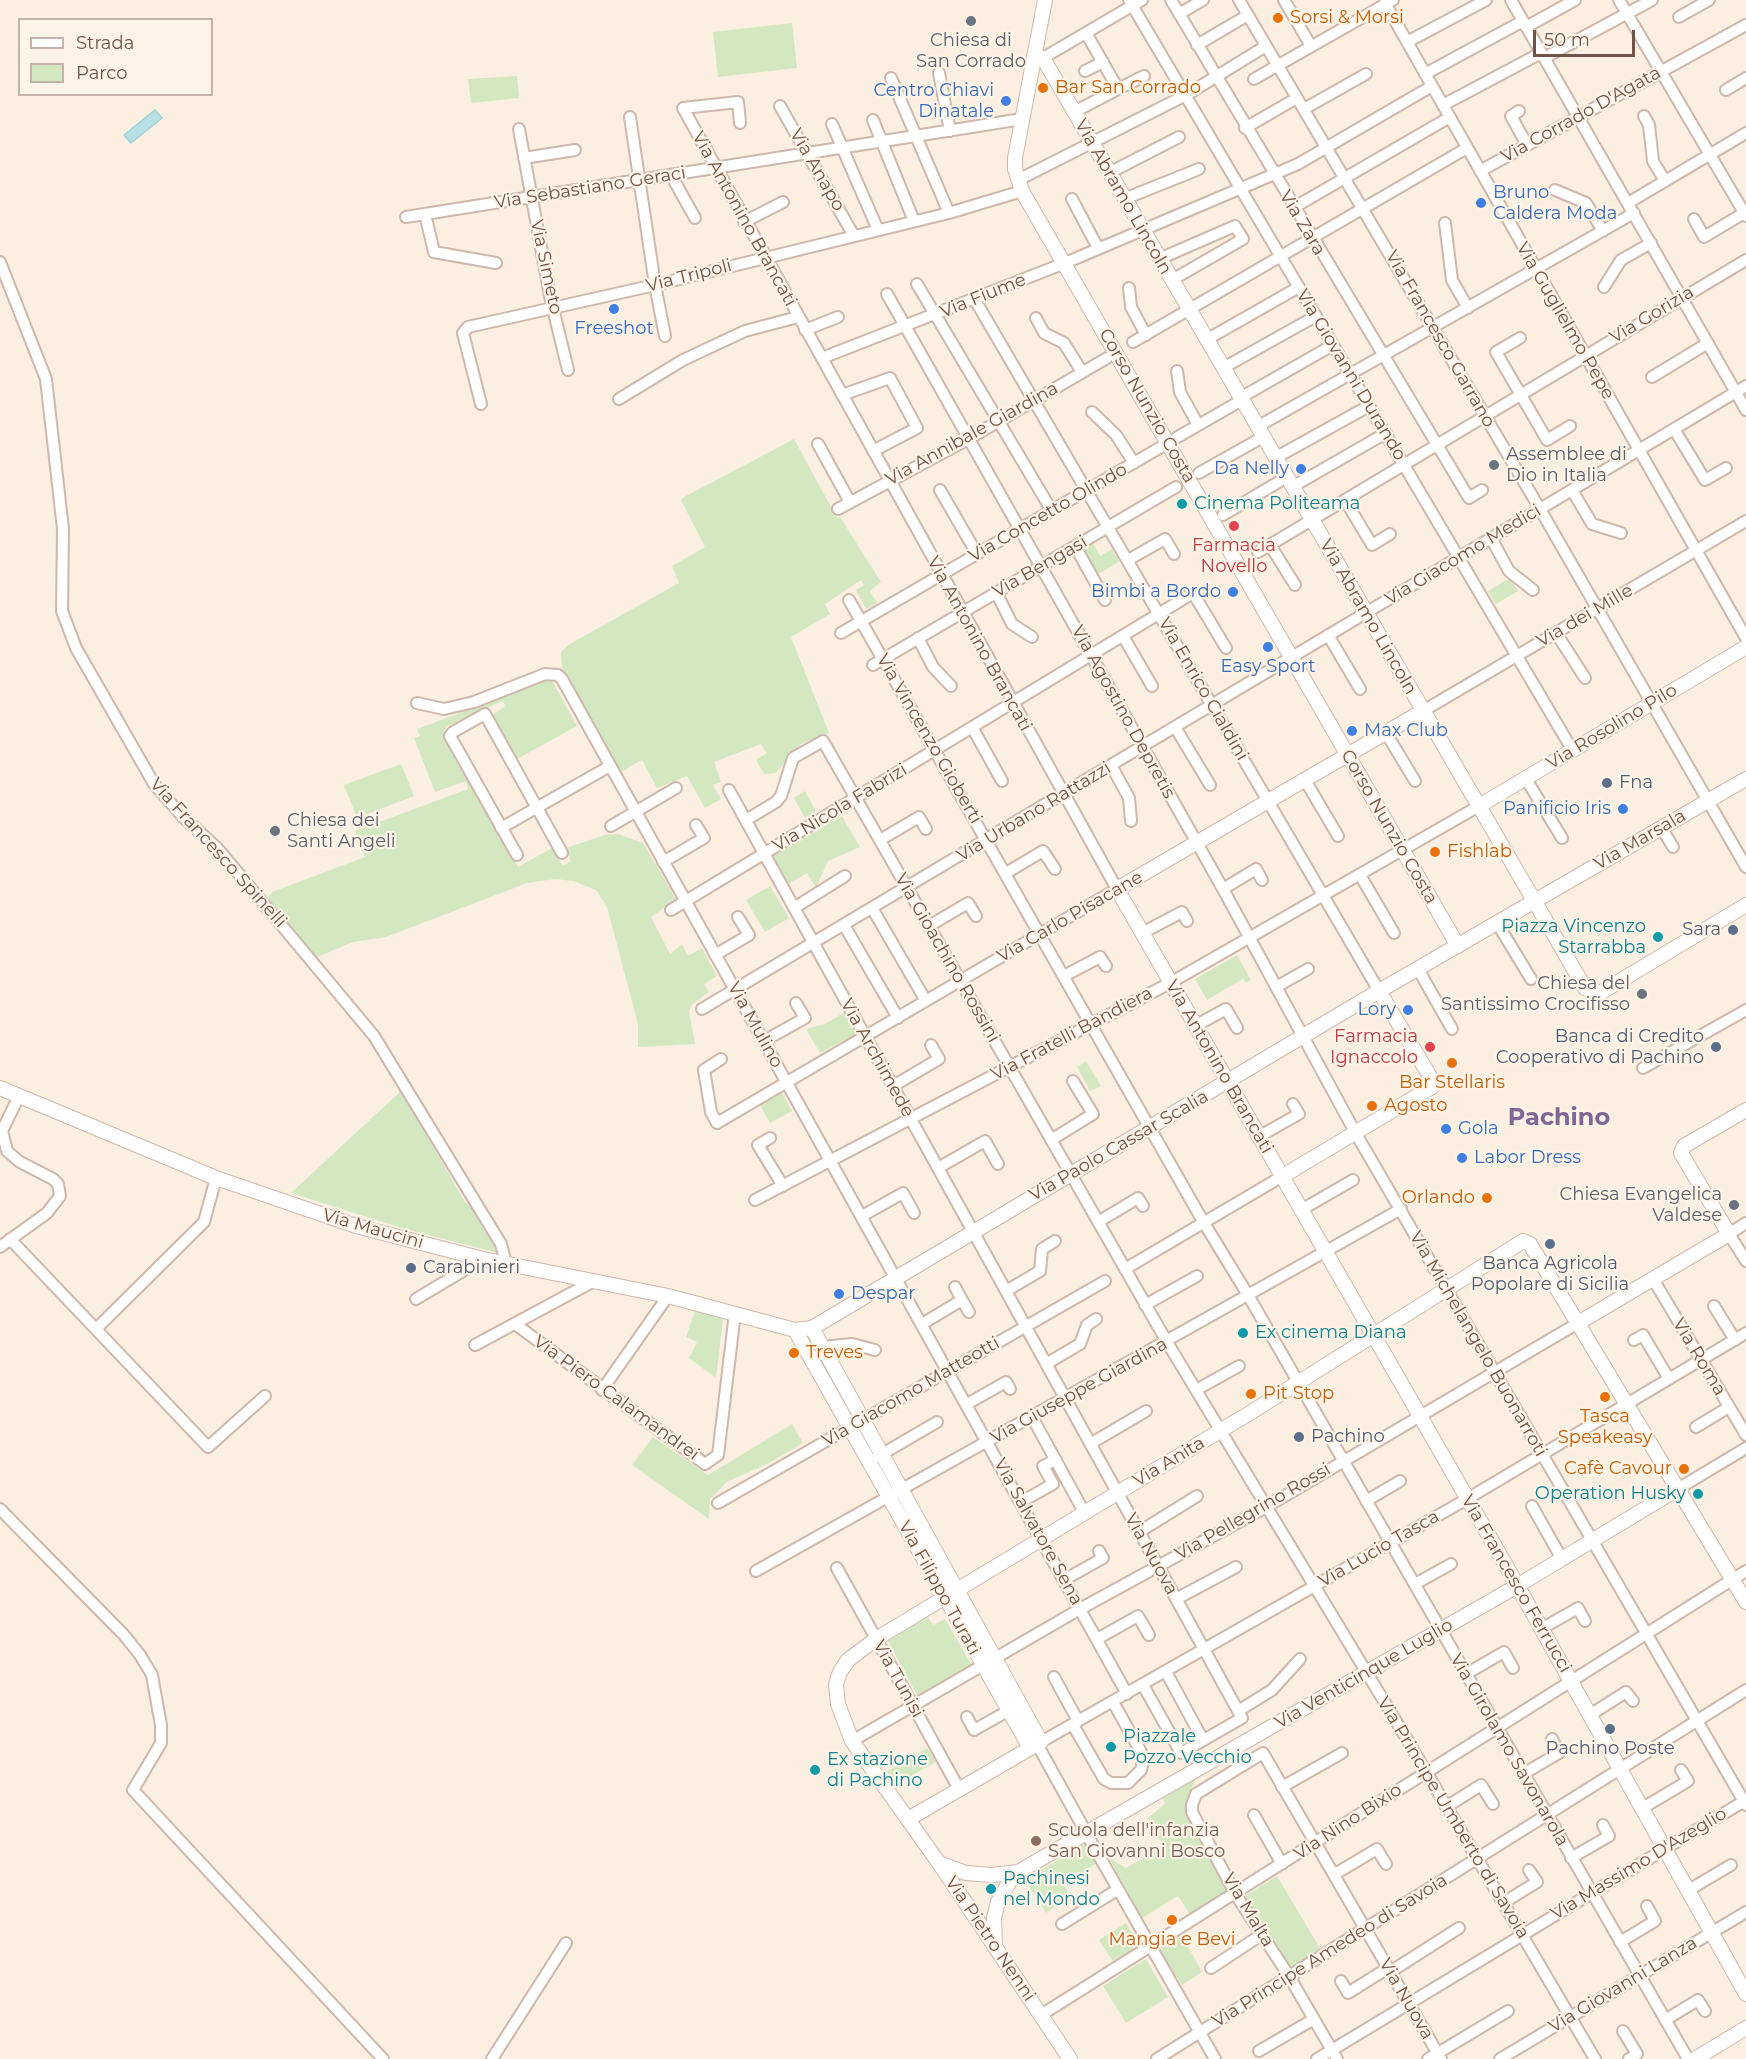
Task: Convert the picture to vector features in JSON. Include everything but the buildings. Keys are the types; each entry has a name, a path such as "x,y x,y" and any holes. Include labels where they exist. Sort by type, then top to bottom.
{"street":[{"name":"Corso Nunzio Costa","path":"1045,0 1039,57 1022,119 1015,158 1020,186 1458,946"},
{"name":"Via Zara","path":"1171,0 1245,128 1469,498 1482,490"},
{"path":"1179,14 1203,0"},
{"name":"Via Francesco Garrano","path":"1239,0 1540,509 1746,867"},
{"path":"1284,0 1311,46"},
{"path":"1407,42 1486,0"},
{"path":"1511,0 1746,410"},
{"path":"1425,74 1575,0"},
{"path":"1619,0 1745,215 1704,237 1694,219"},
{"path":"1443,105 1652,0"},
{"path":"1679,16 1709,0"},
{"path":"1039,57 1086,33 1135,2"},
{"name":"Via Giovanni Durando","path":"1135,2 1240,188 1573,751"},
{"path":"1254,79 1389,2"},
{"name":"Via Guglielmo Pepe","path":"1389,2 1407,42 1746,638"},
{"path":"1197,45 1248,15"},
{"name":"Via Corrado D'Agata","path":"1480,171 1746,24"},
{"path":"1086,33 1118,90"},
{"name":"Via Tripoli","path":"481,405 463,333 468,327 655,285 949,213 1020,186 1092,144 1186,95 1266,46"},
{"name":"Via Abramo Lincoln","path":"1039,57 1074,112 1585,988 1600,993 1746,905"},
{"path":"1085,71 1103,62"},
{"path":"939,73 950,130"},
{"path":"1304,109 1366,74"},
{"path":"1074,112 1144,76"},
{"path":"891,78 949,213"},
{"path":"1726,90 1746,78"},
{"name":"Via Fiume","path":"822,358 975,300 1298,164 1432,86"},
{"path":"1245,128 1297,98"},
{"name":"Via Antonino Brancati","path":"740,123 738,102 682,108 1011,703 1281,1177"},
{"name":"Via Anapo","path":"780,106 854,236"},
{"path":"1511,116 1527,145"},
{"path":"1644,116 1649,125 1653,160 1665,181"},
{"path":"630,117 655,285 665,336"},
{"path":"1293,208 1450,117"},
{"name":"Via Sebastiano Geraci","path":"406,217 1022,119"},
{"path":"873,120 914,221"},
{"path":"832,124 878,230"},
{"name":"Via Simeto","path":"519,129 553,308 568,370"},
{"path":"1628,203 1746,133"},
{"path":"1109,173 1179,137"},
{"path":"1133,342 1190,312 1467,148"},
{"path":"524,158 575,150"},
{"path":"1124,199 1199,169"},
{"path":"671,175 695,218"},
{"path":"1555,190 1586,203 1603,231"},
{"path":"1072,198 1098,248"},
{"path":"744,222 783,202"},
{"path":"1199,472 1351,376 1634,213"},
{"path":"425,214 434,252 496,263"},
{"path":"1445,223 1452,280 1468,308"},
{"path":"1159,259 1235,226 1243,239 1172,280"},
{"path":"1604,287 1621,260 1651,243"},
{"name":"Via Gorizia","path":"1311,519 1746,260"},
{"name":"Via Francesco Spinelli","path":"0,262 46,379 63,529 62,611 76,648 154,784 183,817 218,849 360,1015 374,1035 501,1244 506,1264"},
{"path":"917,284 1052,511"},
{"path":"1206,340 1299,287"},
{"path":"1129,288 1131,307 1146,335"},
{"name":"Via Agostino Depretis","path":"887,294 1223,889 1355,1132"},
{"name":"Via Enrico Cialdini","path":"975,300 1269,801 1379,991 1430,1085 1355,1132"},
{"path":"1223,368 1316,316"},
{"path":"619,399 683,360 745,331 798,317"},
{"path":"805,330 838,317"},
{"path":"1036,318 1044,333 1064,343 1082,372"},
{"path":"1520,338 1496,352 1547,440 1570,426"},
{"path":"1652,377 1708,343"},
{"path":"1176,438 1333,345"},
{"name":"Via Annibale Giardina","path":"838,509 970,438 1107,358"},
{"path":"1177,371 1180,392 1198,425"},
{"path":"842,395 890,378 916,428 873,451"},
{"name":"Via Giacomo Medici","path":"1365,612 1746,386"},
{"path":"1275,458 1369,406"},
{"path":"1092,412 1116,435 1134,463"},
{"path":"1674,429 1705,480 1726,468"},
{"path":"1223,515 1386,433"},
{"path":"818,444 850,502"},
{"name":"Via Concetto Olindo","path":"841,633 1161,447"},
{"name":"Via Bengasi","path":"878,662 1176,487"},
{"path":"940,490 977,554"},
{"path":"1572,490 1592,524 1621,533"},
{"path":"1345,500 1372,545 1390,534"},
{"path":"1258,552 1311,519"},
{"name":"Via dei Mille","path":"1423,711 1745,523"},
{"path":"1491,538 1509,571 1533,590"},
{"path":"1128,560 1165,539 1174,554"},
{"path":"1270,544 1295,585"},
{"path":"1074,546 1105,600"},
{"path":"996,592 1012,624 1032,637"},
{"name":"Via Nicola Fabrizi","path":"670,910 1193,593 1226,648"},
{"name":"Via Vincenzo Gioberti","path":"849,600 862,621 878,662 935,750 1204,1223"},
{"name":"Via Urbano Rattazzi","path":"702,1009 1063,795 1365,612"},
{"path":"1556,633 1585,678"},
{"path":"1328,635 1360,689"},
{"path":"1123,636 1152,686"},
{"path":"918,638 933,667 951,686"},
{"name":"Via Rosolino Pilo","path":"1479,806 1746,647"},
{"name":"Via Mulino","path":"417,703 429,708 444,709 474,702 545,674 558,675 562,679 948,1371"},
{"name":"Via Carlo Pisacane","path":"721,1059 704,1070 711,1112 717,1123 1423,711"},
{"path":"517,855 450,736 485,714 562,854"},
{"path":"972,727 1002,781"},
{"path":"1175,727 1210,785"},
{"path":"1386,733 1415,781"},
{"name":"Via Gioachino Rossini","path":"746,820 776,802 781,796 793,758 823,741 1125,1269"},
{"path":"1112,765 1129,798 1131,821"},
{"path":"501,828 610,766"},
{"path":"1526,779 1562,838"},
{"name":"Via Marsala","path":"1534,902 1746,779"},
{"path":"1305,780 1338,836"},
{"path":"611,826 676,788"},
{"name":"Via Archimede","path":"729,790 1026,1327"},
{"name":"Via Fratelli Bandiera","path":"755,1200 1250,940 1479,806"},
{"path":"880,840 919,817 926,829"},
{"path":"663,862 704,838 696,825"},
{"path":"1661,827 1673,847"},
{"path":"1006,873 1043,851 1054,869"},
{"path":"1223,889 1256,869 1262,880"},
{"path":"1360,875 1394,933"},
{"path":"794,908 845,876"},
{"name":"Via Paolo Cassar Scalia","path":"795,1330 813,1328 1070,1173 1534,902"},
{"path":"929,926 968,903 976,916"},
{"path":"872,908 926,1001"},
{"path":"1142,933 1182,912 1187,921"},
{"path":"715,955 748,934 738,917"},
{"path":"1497,923 1531,979"},
{"path":"844,925 898,1018"},
{"path":"1064,976 1100,957 1106,966"},
{"path":"1276,987 1308,969"},
{"path":"1418,969 1452,1029"},
{"path":"764,1041 805,1018 796,1004"},
{"path":"1195,1026 1226,1009 1237,1028"},
{"path":"1643,1068 1746,1010"},
{"path":"893,1086 939,1059 931,1045"},
{"path":"1051,1140 1093,1114 1073,1081"},
{"name":"Via Maucini","path":"0,1088 18,1098 216,1178 356,1226 483,1259 668,1296 795,1330"},
{"path":"0,1247 47,1213 60,1196 58,1184 53,1179 20,1162 7,1151 2,1131 18,1098"},
{"path":"1258,1137 1299,1114 1293,1104"},
{"path":"1746,1110 1685,1151 1746,1261"},
{"path":"1125,1269 1355,1132"},
{"name":"Via Michelangelo Buonarroti","path":"1355,1132 1745,1802"},
{"path":"770,1138 759,1144 783,1186"},
{"path":"938,1168 985,1141 998,1164"},
{"name":"Via Francesco Ferrucci","path":"1281,1177 1517,1586 1711,1933 1741,1976 1746,1994"},
{"path":"96,1329 204,1222 216,1178"},
{"path":"1301,1210 1353,1180"},
{"path":"862,1216 903,1193 914,1213"},
{"path":"1098,1222 1138,1198 1143,1206"},
{"name":"Via Giuseppe Giardina","path":"756,1571 1401,1209"},
{"name":"Via Girolamo Savonarola","path":"1204,1223 1248,1295 1688,2059"},
{"path":"1729,1233 1746,1223"},
{"name":"Via Pellegrino Rossi","path":"852,1741 990,1664 1080,1610 1266,1507 1729,1233"},
{"path":"10,1239 207,1447 265,1396"},
{"path":"1006,1291 1040,1271 1042,1249 1055,1241"},
{"name":"Via Anita","path":"837,1692 840,1672 848,1660 876,1639 1525,1245 1578,1323"},
{"path":"416,1299 483,1259"},
{"name":"Via Principe Umberto di Savoia","path":"1125,1269 1219,1431 1427,1772 1595,2059"},
{"path":"1145,1305 1197,1276"},
{"name":"Via Roma","path":"1653,1279 1746,1435"},
{"name":"Via Giacomo Matteotti","path":"718,1503 1105,1281"},
{"path":"475,1346 592,1282"},
{"path":"955,1287 969,1312"},
{"path":"602,1390 668,1296"},
{"path":"922,1324 963,1300"},
{"path":"1714,1306 1735,1340"},
{"name":"Via Piero Calamandrei","path":"514,1324 705,1464 718,1455 735,1313"},
{"path":"1046,1364 1080,1344 1087,1325 1096,1319"},
{"path":"1578,1323 1676,1490 1746,1602"},
{"name":"Via Nuova","path":"1026,1327 1240,1715"},
{"name":"Via Filippo Turati","path":"813,1328 957,1589 990,1664"},
{"name":"Via Filippo Turati","path":"795,1330 944,1597 990,1664 1083,1827"},
{"name":"Via Lucio Tasca","path":"908,1819 1467,1499 1746,1333"},
{"path":"1634,1340 1643,1335 1669,1379"},
{"path":"823,1347 852,1344 875,1350"},
{"path":"1196,1390 1239,1366"},
{"name":"Via Salvatore Sena","path":"948,1371 1127,1694"},
{"path":"967,1404 1006,1382 1010,1389"},
{"path":"1696,1427 1729,1407"},
{"path":"1090,1444 1146,1411"},
{"path":"1032,1417 1084,1512"},
{"path":"869,1462 937,1422"},
{"name":"Via Venticinque Luglio","path":"995,1946 994,1918 998,1902 1011,1879 1018,1872 1593,1542 1746,1448"},
{"path":"1021,1502 1053,1484 1043,1466 1056,1460"},
{"path":"1366,1501 1400,1481"},
{"path":"1139,1532 1197,1496"},
{"path":"1532,1506 1562,1559"},
{"path":"0,1509 124,1635 141,1654 152,1675 161,1725 160,1743 133,1790 383,2059"},
{"path":"1064,1580 1103,1558 1099,1551"},
{"path":"1415,1584 1451,1564"},
{"path":"1176,1599 1236,1567"},
{"name":"Via Tunisi","path":"837,1568 958,1789"},
{"name":"Via Nino Bixio","path":"1041,2015 1236,1895 1496,1726 1746,1571"},
{"path":"1541,1629 1578,1608 1585,1621"},
{"path":"1097,1639 1138,1616 1149,1635"},
{"path":"1466,1674 1504,1652 1513,1668"},
{"path":"1143,1685 1180,1753 1240,1715 1272,1690 1300,1659"},
{"path":"1166,1672 1203,1740"},
{"path":"1054,1677 1104,1779 1120,1785 1134,1780 1141,1770 1141,1752 1113,1702"},
{"name":"Via Principe Amedeo di Savoia","path":"1157,2059 1746,1690"},
{"name":"Via Pietro Nenni","path":"837,1692 838,1704 852,1741 939,1863 1071,2059"},
{"path":"1590,1715 1626,1692 1633,1701"},
{"path":"967,1717 974,1730 1014,1707"},
{"path":"1523,1774 1559,1753 1552,1739"},
{"name":"Via Nuova","path":"1263,1753 1390,1970 1436,2057"},
{"name":"Via Malta","path":"1263,1753 1196,1794 1191,1805 1236,1895 1289,1976 1334,2055"},
{"path":"1282,1787 1342,1753"},
{"path":"1641,1809 1688,1781 1681,1770"},
{"path":"1446,1807 1481,1785 1493,1804"},
{"name":"Via Massimo D'Azeglio","path":"1317,2059 1334,2055 1408,2002 1745,1802"},
{"path":"1254,1815 1282,1864"},
{"path":"1571,1858 1609,1836 1603,1825"},
{"path":"1090,1840 1149,1948 1215,2059"},
{"path":"1335,1874 1377,1849 1386,1864"},
{"path":"939,1863 966,1873 992,1875 1018,1872"},
{"path":"1687,1891 1731,1865"},
{"path":"1503,1902 1537,1882 1529,1870"},
{"path":"1062,1924 1117,1890"},
{"path":"1620,1942 1655,1921 1647,1906"},
{"name":"Via Giovanni Lanza","path":"1500,2059 1746,1912"},
{"path":"1341,1981 1348,1993 1459,1928"},
{"path":"1211,1968 1261,1935"},
{"path":"492,2059 566,1943"},
{"path":"1665,2020 1698,2000 1705,2011"},
{"path":"1436,2057 1508,2010"},
{"path":"1259,2050 1314,2019"},
{"path":"1695,2059 1746,2028"},
{"path":"1623,2031 1637,2054 1629,2059"}],"green space":[{"path":"792,23 797,68 718,77 713,32"},
{"path":"517,76 519,98 471,103 468,79"},
{"path":"794,439 837,518 840,517 881,582 870,591 877,603 866,609 856,590 864,585 861,580 825,604 830,614 791,637 829,733 801,744 776,773 764,774 756,760 767,753 761,744 714,762 721,782 713,785 721,799 705,808 687,776 657,788 642,760 621,772 562,668 561,652 568,645 679,583 672,566 705,547 681,500 684,497"},
{"path":"1093,543 1100,556 1112,549 1119,562 1096,575 1081,550"},
{"path":"1510,578 1518,591 1496,604 1488,591"},
{"path":"551,679 577,726 517,759 492,716 505,706 503,701 447,726 444,731 447,739 518,867 552,848 563,866 571,861 566,848 605,835 618,834 643,843 676,899 651,917 670,954 682,944 688,956 702,948 717,976 704,984 709,992 691,1005 689,1011 695,1044 638,1047 638,1024 607,907 596,890 573,881 555,879 527,883 386,937 353,942 315,958 268,898 272,892 365,857 355,831 468,789 466,781 435,792 414,738 420,736 417,729"},
{"path":"401,764 414,796 357,818 344,785"},
{"path":"805,791 816,811 805,818 794,798"},
{"path":"842,816 860,847 828,861 816,888 807,873 788,884 773,856"},
{"path":"770,886 789,918 765,932 746,900"},
{"path":"1237,955 1251,980 1246,983 1243,979 1207,1000 1195,979"},
{"path":"845,1012 857,1034 820,1053 806,1029 825,1024"},
{"path":"1086,1061 1101,1086 1090,1091 1077,1067"},
{"path":"401,1091 465,1202 475,1211 498,1253 402,1228 291,1193"},
{"path":"782,1093 792,1111 770,1123 760,1105"},
{"path":"695,1311 723,1319 716,1378 689,1358 697,1342 686,1337"},
{"path":"792,1424 803,1443 769,1463 727,1482 710,1499 709,1519 632,1465 653,1437 708,1475"},
{"path":"928,1617 933,1625 945,1619 973,1667 918,1697 888,1641"},
{"path":"927,1748 936,1762 897,1784 886,1772"},
{"path":"1196,1779 1188,1795 1189,1817 1229,1890 1191,1916 1178,1896 1142,1918 1109,1858 1126,1868 1163,1847 1148,1818 1165,1804 1163,1798"},
{"path":"1087,1842 1097,1863 1064,1884 1070,1897 1046,1913 1025,1880"},
{"path":"1277,1876 1321,1950 1289,1969 1245,1896"},
{"path":"1126,1923 1139,1946 1113,1961 1099,1940"},
{"path":"1182,1936 1202,1972 1182,1985 1159,1950"},
{"path":"1146,1959 1168,1997 1126,2023 1103,1986"}],"water":[{"path":"155,110 162,118 131,143 124,135"}],"place":[{"name":"Sorsi & Morsi","path":"1278,18"},
{"name":"Chiesa di San Corrado","path":"971,21"},
{"name":"Bar San Corrado","path":"1043,88"},
{"name":"Centro Chiavi Dinatale","path":"1006,101"},
{"name":"Bruno Caldera Moda","path":"1481,203"},
{"name":"Freeshot","path":"614,309"},
{"name":"Assemblee di Dio in Italia","path":"1494,465"},
{"name":"Da Nelly","path":"1301,469"},
{"name":"Cinema Politeama","path":"1182,504"},
{"name":"Farmacia Novello","path":"1234,526"},
{"name":"Bimbi a Bordo","path":"1233,592"},
{"name":"Easy Sport","path":"1268,647"},
{"name":"Max Club","path":"1352,731"},
{"name":"Fna","path":"1607,783"},
{"name":"Panificio Iris","path":"1623,809"},
{"name":"Chiesa dei Santi Angeli","path":"275,831"},
{"name":"Fishlab","path":"1435,852"},
{"name":"Sara","path":"1733,930"},
{"name":"Piazza Vincenzo Starrabba","path":"1658,937"},
{"name":"Chiesa del Santissimo Crocifisso","path":"1642,994"},
{"name":"Lory","path":"1408,1010"},
{"name":"Farmacia Ignaccolo","path":"1430,1047"},
{"name":"Banca di Credito Cooperativo di Pachino","path":"1716,1047"},
{"name":"Bar Stellaris","path":"1452,1063"},
{"name":"Agosto","path":"1372,1106"},
{"name":"Gola","path":"1446,1129"},
{"name":"Labor Dress","path":"1462,1158"},
{"name":"Orlando","path":"1487,1198"},
{"name":"Chiesa Evangelica Valdese","path":"1734,1205"},
{"name":"Banca Agricola Popolare di Sicilia","path":"1550,1244"},
{"name":"Carabinieri","path":"411,1268"},
{"name":"Despar","path":"839,1294"},
{"name":"Ex cinema Diana","path":"1243,1333"},
{"name":"Treves","path":"794,1353"},
{"name":"Pit Stop","path":"1251,1394"},
{"name":"Tasca Speakeasy","path":"1605,1397"},
{"name":"Pachino","path":"1299,1437"},
{"name":"Cafè Cavour","path":"1684,1469"},
{"name":"Operation Husky","path":"1698,1494"},
{"name":"Pachino Poste","path":"1610,1729"},
{"name":"Piazzale Pozzo Vecchio","path":"1111,1747"},
{"name":"Ex stazione di Pachino","path":"815,1770"},
{"name":"Scuola dell'infanzia San Giovanni Bosco","path":"1036,1841"},
{"name":"Pachinesi nel Mondo","path":"991,1889"},
{"name":"Mangia e Bevi","path":"1172,1920"}],"district":[{"name":"Pachino","path":"1559,1118"}]}
